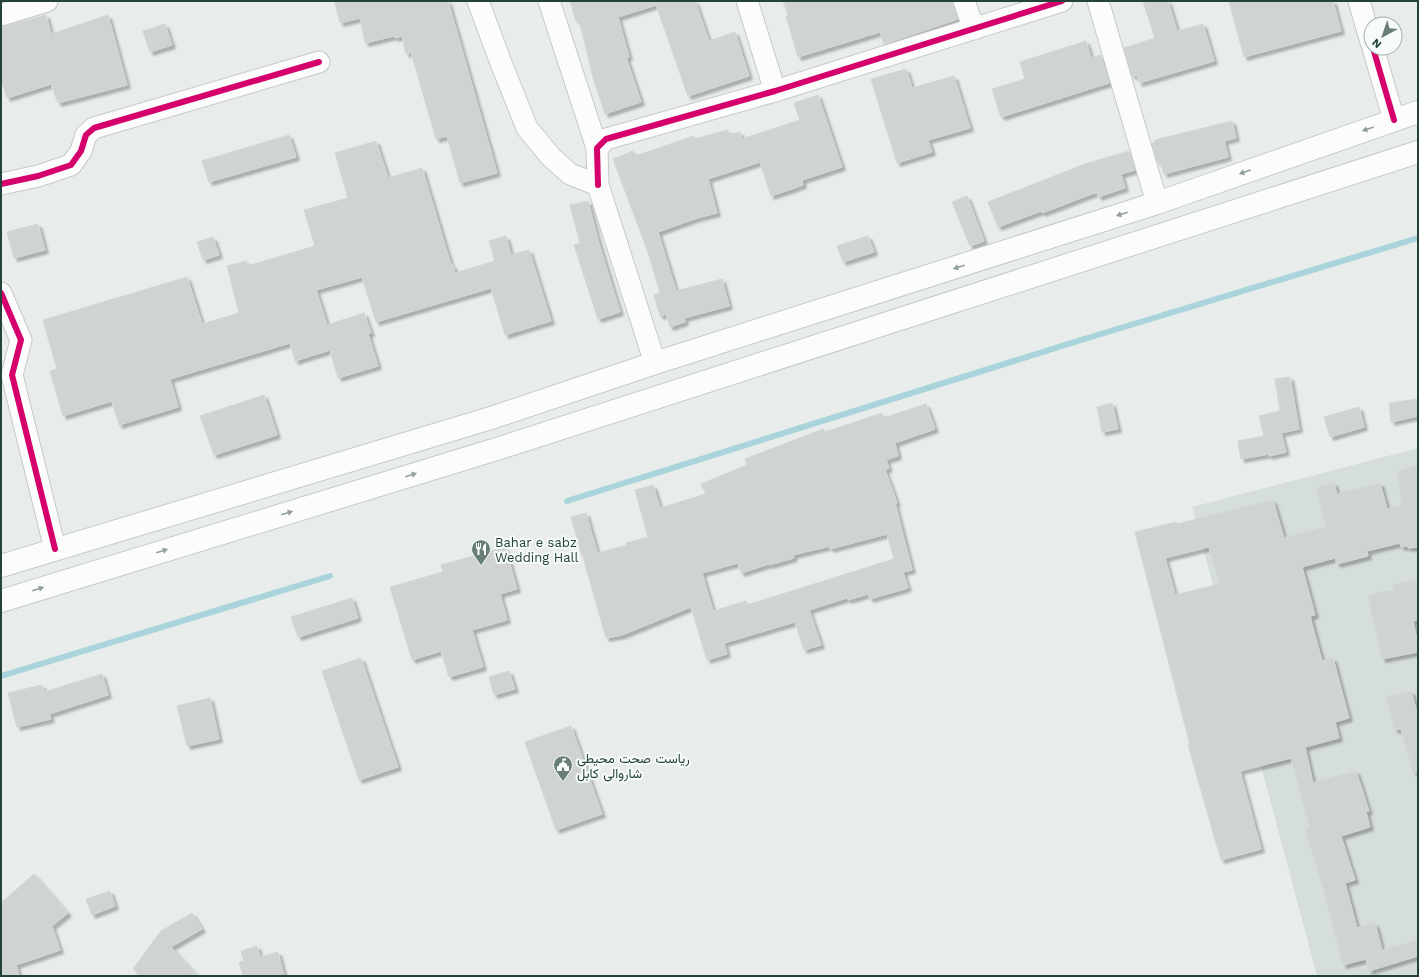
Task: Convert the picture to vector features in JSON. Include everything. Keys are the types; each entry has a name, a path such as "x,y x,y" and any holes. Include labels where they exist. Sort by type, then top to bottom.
{"main road":[{"path":"1,566 491,418 655,363 888,290 1157,203 1418,112"},
{"path":"1,601 500,448 1418,152"},
{"path":"987,258 996,288"},
{"path":"888,290 897,320"}],"street":[{"path":"1,15 47,1"},
{"path":"478,1 527,128 551,157 570,174 598,185"},
{"path":"548,1 597,148 598,185 655,363"},
{"path":"747,1 775,91"},
{"path":"964,1 974,29"},
{"path":"597,148 606,139 775,91 1062,1"},
{"path":"1098,1 1157,203"},
{"path":"1359,1 1363,16"},
{"path":"1375,56 1394,120"},
{"path":"1,184 38,176 71,165 81,151 86,135 94,128 319,62"},
{"path":"1,293 22,340 12,375 55,549"}],"shaded area":[{"path":"1418,448 1418,976 1317,976 1192,507"}],"building":[{"path":"343,1 448,1 497,173 460,183 447,136 436,139 411,52 406,54 402,36 395,38 394,36 365,43 360,18 340,23 335,3"},
{"path":"570,1 695,1 709,41 735,32 749,76 688,96 656,5 618,17 629,57 626,57 641,102 605,114 593,77 579,20 576,21"},
{"path":"783,1 952,1 958,19 884,44 880,32 798,57 786,16 788,15"},
{"path":"1143,1 1168,1 1177,31 1203,24 1214,61 1139,83 1137,75 1132,76 1124,48 1155,38"},
{"path":"1229,1 1333,1 1341,31 1244,57"},
{"path":"46,15 51,34 108,15 127,85 58,103 51,84 7,98 1,79 1,27"},
{"path":"165,24 172,45 150,52 143,31"},
{"path":"1086,41 1091,58 1101,55 1109,83 1001,117 992,89 1025,79 1020,62"},
{"path":"906,69 912,88 954,76 970,128 928,140 932,152 897,163 871,79"},
{"path":"818,95 842,167 802,180 803,185 771,196 760,162 708,179 717,213 697,218 658,232 676,291 722,279 729,306 684,318 685,322 670,327 666,314 660,316 654,295 660,293 648,252 613,159 633,151 635,156 694,136 695,139 727,130 729,135 740,132 742,139 800,120 794,103"},
{"path":"1232,121 1236,138 1224,141 1228,157 1164,174 1160,161 1157,162 1152,143 1155,142 1155,140"},
{"path":"289,135 296,157 209,182 202,161"},
{"path":"376,141 388,178 422,168 451,265 453,265 455,273 495,261 489,241 506,236 511,255 529,250 551,321 505,335 491,288 376,322 362,277 316,290 327,325 364,313 371,333 368,334 378,366 338,378 330,350 295,361 290,343 170,379 178,407 119,425 112,401 63,416 50,371 57,369 43,320 187,277 202,324 239,313 227,266 246,261 247,266 315,246 304,210 348,198 335,153"},
{"path":"1129,151 1135,170 1121,174 1125,188 1098,197 1097,192 1042,213 1041,211 998,227 988,202 1085,164"},
{"path":"967,196 984,241 970,246 952,202"},
{"path":"588,201 599,244 620,312 598,319 574,245 580,243 570,205"},
{"path":"38,224 45,250 14,258 7,232"},
{"path":"868,236 874,252 843,262 837,246"},
{"path":"213,237 219,255 203,260 197,242"},
{"path":"1290,377 1299,429 1281,433 1286,452 1269,456 1269,454 1241,459 1238,441 1264,436 1259,416 1280,411 1275,379"},
{"path":"264,395 277,435 214,455 200,416"},
{"path":"1418,399 1418,416 1391,422 1389,403"},
{"path":"1112,403 1118,429 1102,432 1097,407"},
{"path":"926,404 935,429 895,443 898,456 886,460 889,468 885,470 897,503 895,503 912,570 903,572 908,588 870,599 868,594 848,600 847,598 809,610 821,645 804,650 795,622 724,643 727,654 707,660 691,607 622,635 606,638 583,557 627,545 626,543 648,537 635,490 653,485 660,508 706,494 701,484 747,465 745,459 823,429 825,432 882,413 883,418","holes":["887,534 894,559 747,605 746,601 713,611 702,573 738,563 741,573 794,558 793,555 830,546 830,549"]},
{"path":"1359,407 1364,427 1330,437 1324,417"},
{"path":"1418,465 1418,547 1401,547 1400,543 1367,551 1368,556 1337,564 1335,558 1302,567 1315,615 1310,616 1322,661 1333,658 1349,718 1335,722 1339,738 1305,747 1313,783 1356,771 1369,811 1366,812 1370,827 1341,836 1355,880 1345,883 1357,928 1375,923 1382,950 1418,940 1418,956 1369,971 1366,959 1343,965 1325,894 1305,828 1310,827 1291,758 1240,771 1261,849 1221,860 1188,745 1190,745 1135,532 1176,522 1177,524 1273,500 1284,538 1326,527 1316,488 1334,483 1337,494 1380,483 1387,509 1402,506 1398,471","holes":["1209,547 1220,584 1175,595 1165,558"]},
{"path":"586,513 597,552 582,556 571,517"},
{"path":"505,547 517,589 500,594 507,620 472,630 483,667 449,677 441,651 412,660 390,587 443,572 441,565"},
{"path":"1418,579 1418,620 1413,621 1418,644 1418,652 1382,659 1368,595 1394,590 1393,585"},
{"path":"352,598 358,618 298,637 291,617"},
{"path":"361,658 398,767 359,780 322,671"},
{"path":"509,671 515,689 494,695 489,677"},
{"path":"102,674 108,695 49,714 51,719 17,727 8,693 42,685 44,692"},
{"path":"1411,691 1418,716 1418,772 1413,772 1401,729 1395,730 1386,697"},
{"path":"210,698 219,739 187,746 177,706"},
{"path":"571,726 602,814 556,830 525,742"},
{"path":"34,874 68,913 52,926 60,950 16,965 19,976 1,976 1,903"},
{"path":"110,891 115,906 92,915 86,899"},
{"path":"192,913 202,929 171,947 198,976 140,976 133,969 161,931"},
{"path":"257,946 260,957 278,952 284,976 243,976 239,962 244,961 241,951"}],"waterway":[{"path":"567,501 1081,340 1418,238"},
{"path":"1,676 330,576"}],"cycle path":[{"path":"598,185 597,148 606,139 775,91 1062,1"},
{"path":"1375,56 1394,120"},
{"path":"1,184 38,176 71,165 81,151 86,135 94,128 319,62"},
{"path":"1,293 21,340 12,375 55,549"}],"place":[{"name":"Bahar e sabz Wedding Hall","path":"481,566"},
{"name":"ریاست صحت محیطی شاروالی کابل","path":"563,782"}]}
